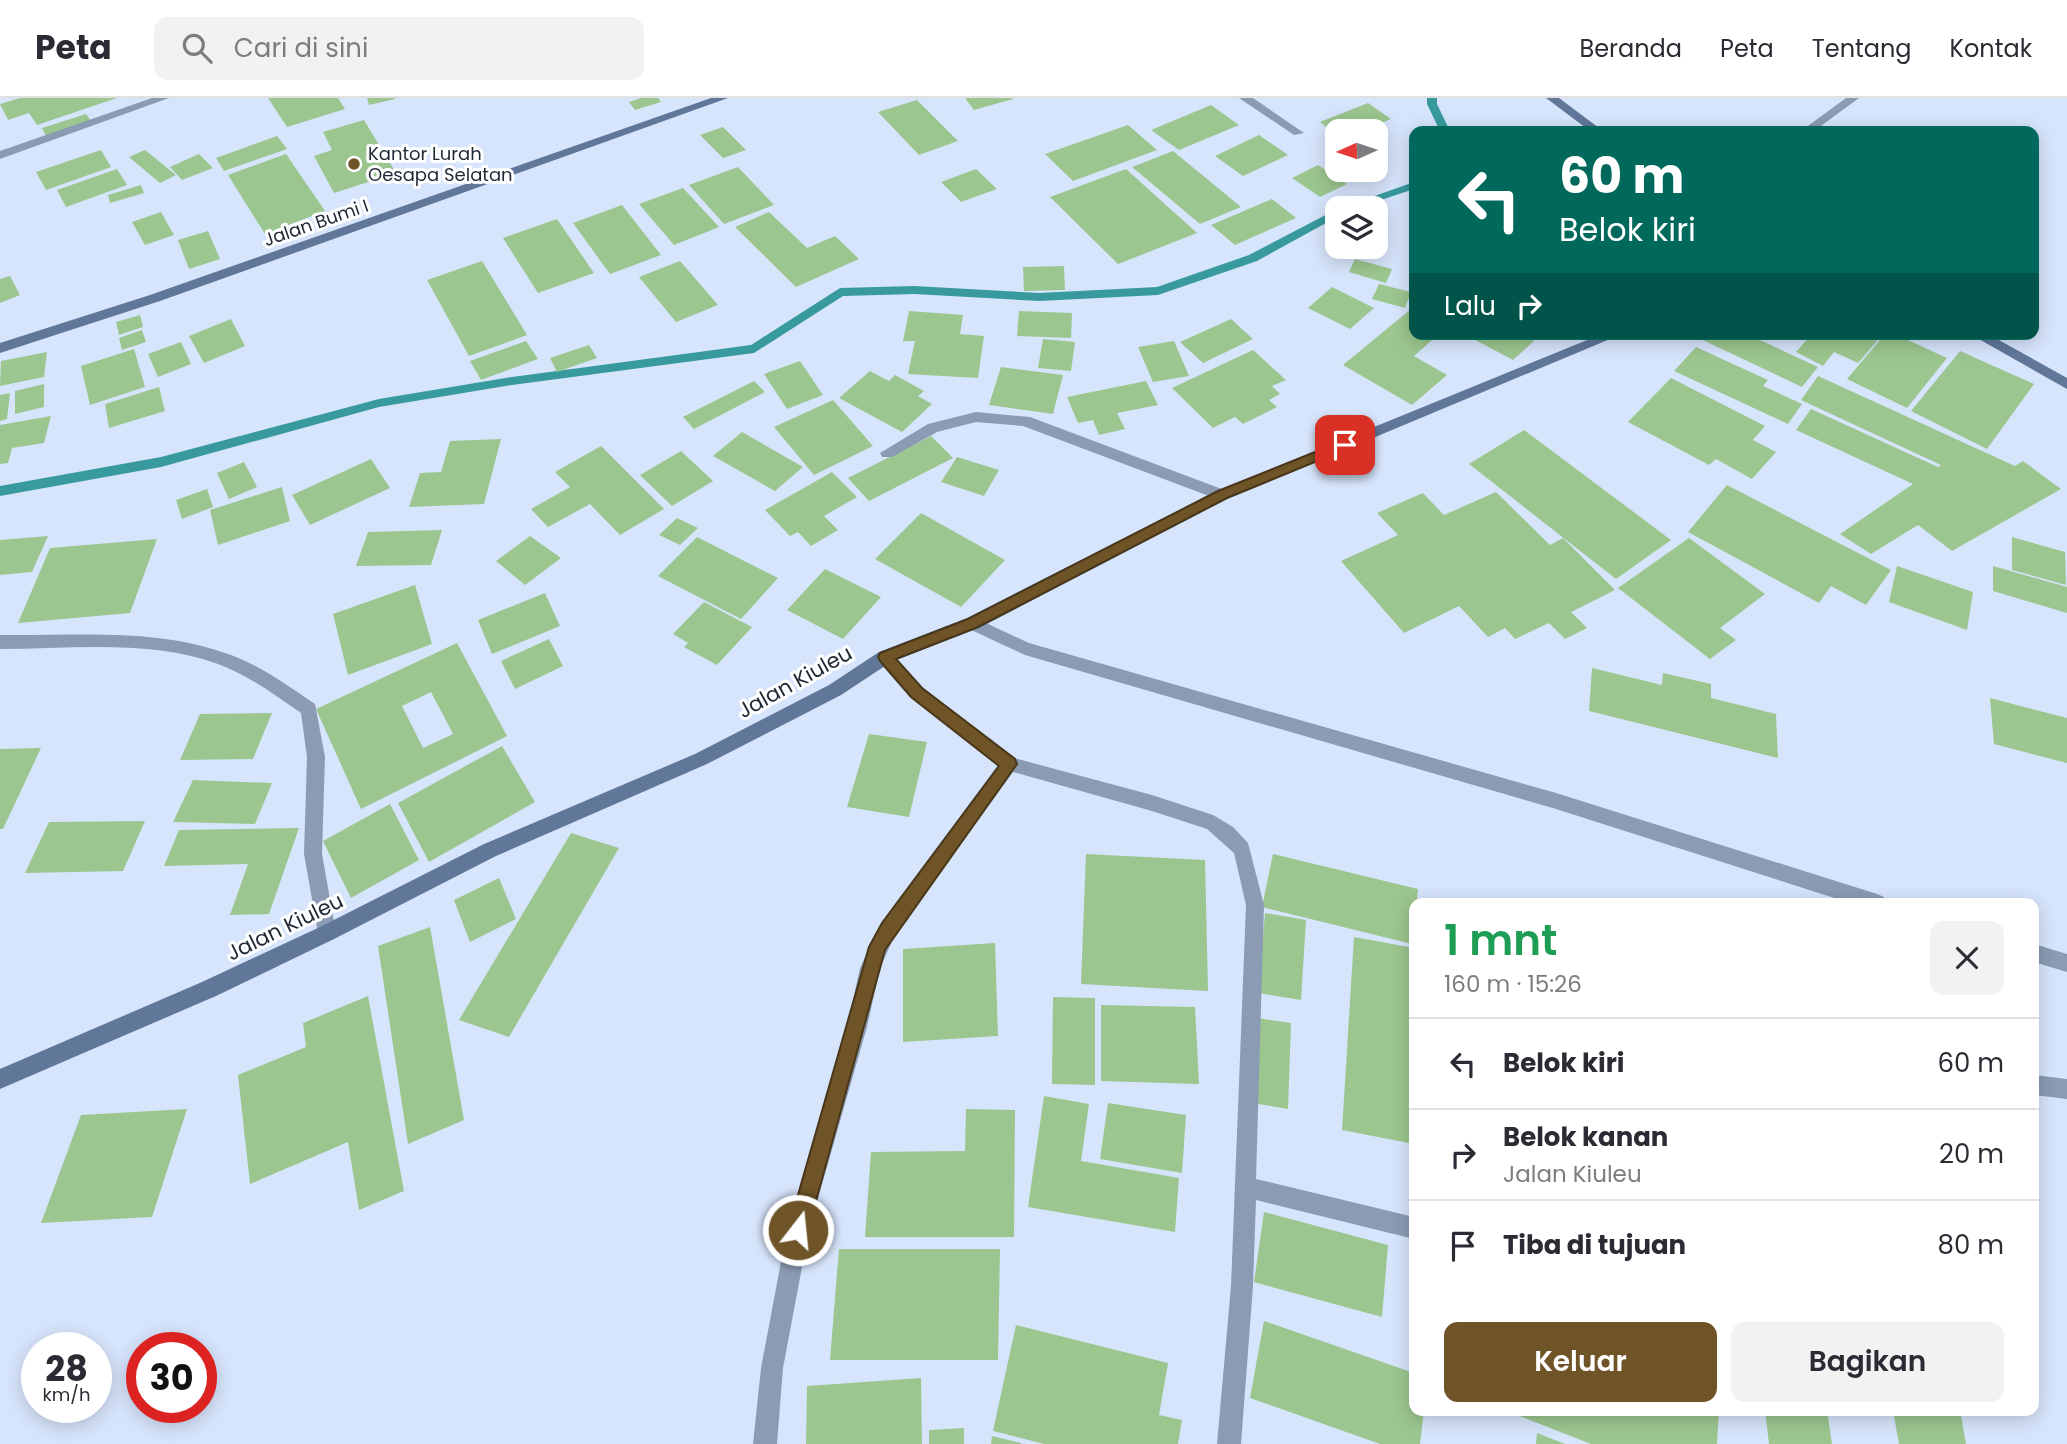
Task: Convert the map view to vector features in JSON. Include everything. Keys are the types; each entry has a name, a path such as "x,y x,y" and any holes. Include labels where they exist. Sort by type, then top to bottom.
{"street":[{"path":"0,155 163,98"},
{"name":"Jalan Bumi I","path":"0,348 168,294 722,98"},
{"path":"1245,98 1298,133"},
{"path":"1552,98 1590,126"},
{"path":"1814,126 1853,98"},
{"name":"Jalan Kiuleu","path":"0,1079 209,989 327,933 490,850 701,759 835,690 885,657 973,623 1222,495 1600,340"},
{"path":"1988,340 2067,384"},
{"path":"887,453 933,428 976,417 1025,421 1222,495"},
{"path":"973,623 1025,648 1556,801 1861,898"},
{"path":"0,642 143,644 217,656 271,684 309,709 316,757 313,854 327,933"},
{"path":"885,657 916,693 1009,764 1152,803 1213,823 1242,849 1255,905 1242,1286 1228,1444"},
{"path":"765,1444 772,1368 798,1230 857,1027 870,968 888,929 1009,764"},
{"path":"2039,955 2067,963"},
{"path":"2039,1086 2067,1089"},
{"path":"1247,1186 1409,1227"}],"building":[{"path":"20,98 117,98 37,125 29,113 8,120 0,104"},
{"path":"268,98 338,98 345,109 287,127"},
{"path":"367,98 395,98 395,99 369,105"},
{"path":"641,98 658,98 661,102 635,110 629,102"},
{"path":"965,98 1013,98 1013,99 974,110"},
{"path":"917,100 958,141 919,155 878,112"},
{"path":"1368,103 1391,119 1388,120 1328,119"},
{"path":"1211,105 1239,125 1179,150 1151,130"},
{"path":"86,114 91,121 46,136 42,128"},
{"name":"Kantor Lurah Oesapa Selatan","path":"364,120 396,173 334,193 314,156 332,150 323,132"},
{"path":"1128,125 1157,150 1073,181 1045,154"},
{"path":"723,127 746,150 723,158 700,135"},
{"path":"1259,135 1288,155 1243,176 1215,156"},
{"path":"277,136 287,149 224,171 216,158"},
{"path":"101,150 111,167 46,190 36,172"},
{"path":"145,150 176,175 160,183 129,157"},
{"path":"1173,151 1241,207 1200,224 1132,167"},
{"path":"199,154 213,168 182,180 170,167"},
{"path":"286,154 325,211 265,234 228,175"},
{"path":"1318,165 1325,170 1325,182 1347,184 1320,197 1292,178"},
{"path":"738,167 774,205 724,224 689,185"},
{"path":"117,169 127,185 66,207 57,190"},
{"path":"976,169 997,189 961,202 941,182"},
{"path":"1126,169 1197,233 1118,264 1050,197"},
{"path":"141,185 144,193 110,203 108,195"},
{"path":"683,188 719,227 674,245 639,204"},
{"path":"1272,199 1296,218 1235,245 1211,225"},
{"path":"622,205 661,255 610,274 573,223"},
{"path":"161,212 174,235 145,245 132,222"},
{"path":"769,212 807,248 835,236 859,259 796,287 735,227"},
{"path":"557,219 594,273 538,293 503,238"},
{"path":"208,231 220,259 189,269 178,240"},
{"path":"1355,259 1392,269 1386,283 1349,272"},
{"path":"482,261 527,335 469,356 427,280"},
{"path":"680,261 718,305 676,322 639,277"},
{"path":"1064,266 1065,290 1024,291 1023,267"},
{"path":"10,276 20,295 0,303 0,279"},
{"path":"1379,284 1409,292 1405,308 1372,299"},
{"path":"1332,287 1374,308 1350,329 1308,308"},
{"path":"909,311 963,315 960,334 984,336 978,378 908,374 915,341 903,341"},
{"path":"1019,311 1072,313 1071,338 1017,336"},
{"path":"1409,311 1409,340 1432,340 1414,356 1447,375 1412,405 1343,365"},
{"path":"140,315 143,327 119,335 116,322"},
{"path":"231,319 245,346 204,363 189,336"},
{"path":"1231,319 1253,339 1203,363 1180,342"},
{"path":"142,330 146,342 122,350 119,338"},
{"path":"1043,339 1075,342 1071,371 1038,368"},
{"path":"1475,340 1534,341 1513,360"},
{"path":"1703,340 1760,340 1818,367 1802,387"},
{"path":"1807,340 1878,340 1858,363 1834,352 1823,366 1796,352"},
{"path":"1880,340 1908,340 1947,358 1907,408 1847,379"},
{"path":"526,341 538,359 481,380 470,361"},
{"path":"1174,341 1189,376 1153,382 1138,347"},
{"path":"181,342 191,364 158,377 148,354"},
{"path":"589,345 597,358 557,372 550,358"},
{"path":"1696,347 1768,380 1763,386 1802,404 1788,424 1674,371"},
{"path":"134,349 145,387 90,405 81,366"},
{"path":"1253,350 1286,380 1272,386 1280,394 1269,400 1277,407 1243,424 1235,417 1213,428 1172,388"},
{"path":"1960,351 2034,384 1987,449 1911,411"},
{"path":"47,352 44,377 0,386 1,361"},
{"path":"800,361 823,395 787,409 764,374"},
{"path":"1001,367 1063,375 1053,414 989,405"},
{"path":"870,371 889,381 895,375 924,391 918,396 932,404 902,432 839,398"},
{"path":"1818,376 2015,466 2023,461 2061,489 1952,551 1918,525 1871,554 1840,534 1913,484 1796,430 1811,409 1938,467 1941,465 1801,400"},
{"path":"1671,378 1765,426 1753,440 1776,452 1752,479 1716,459 1709,465 1628,422"},
{"path":"754,381 765,392 694,429 683,417"},
{"path":"1146,381 1158,405 1117,413 1125,429 1099,435 1093,420 1078,423 1067,397"},
{"path":"44,384 44,407 15,414 15,391"},
{"path":"159,387 165,411 109,428 105,404"},
{"path":"10,393 7,419 0,421 0,395"},
{"path":"833,400 873,446 814,475 774,427"},
{"path":"51,416 44,443 12,448 8,463 0,464 0,425"},
{"path":"1524,430 1671,540 1616,579 1469,464"},
{"path":"742,432 803,467 775,491 713,456"},
{"path":"931,436 953,458 869,501 848,478"},
{"path":"501,439 484,504 409,507 420,473 441,472 450,441"},
{"path":"601,446 664,509 620,535 590,504 548,527 531,509 570,487 555,472"},
{"path":"681,451 713,481 672,506 640,475"},
{"path":"957,457 999,470 984,496 941,482"},
{"path":"371,459 390,488 310,525 292,495"},
{"path":"244,462 257,487 229,499 217,473"},
{"path":"832,472 857,497 824,516 838,530 811,546 798,532 790,536 765,510"},
{"path":"1727,485 1891,570 1866,605 1831,586 1819,603 1688,532"},
{"path":"282,487 290,521 218,545 210,510"},
{"path":"207,489 213,507 182,519 176,500"},
{"path":"1496,492 1550,545 1563,538 1615,590 1571,612 1587,628 1565,639 1549,623 1515,639 1505,628 1488,637 1459,606 1404,633 1341,561 1398,535 1377,513 1423,493 1444,515"},
{"path":"921,513 1005,560 961,607 875,559"},
{"path":"677,518 698,528 680,545 659,535"},
{"path":"442,530 431,565 356,566 368,532"},
{"path":"48,536 32,572 0,575 0,540"},
{"path":"530,536 561,558 525,585 496,561"},
{"path":"697,537 778,578 741,619 658,576"},
{"path":"2012,537 2065,552 2066,585 2012,570"},
{"path":"1689,538 1765,594 1720,628 1736,640 1710,659 1618,588"},
{"path":"157,539 130,613 18,623 50,548"},
{"path":"1897,566 1973,592 1967,630 1889,602"},
{"path":"1993,566 2067,587 2067,613 1993,591"},
{"path":"825,569 881,597 843,639 787,610"},
{"path":"415,585 432,644 348,675 333,614"},
{"path":"545,593 560,626 492,654 478,620"},
{"path":"704,602 752,627 717,665 684,647 688,643 673,634"},
{"path":"549,639 563,666 515,689 501,661"},
{"path":"457,643 507,736 361,809 316,709","holes":["431,692 453,734 423,748 402,706"]},
{"path":"1592,668 1662,685 1663,673 1711,684 1711,698 1776,714 1778,758 1589,711"},
{"path":"1990,698 2067,718 2067,763 1994,744"},
{"path":"272,713 253,759 180,760 200,714"},
{"path":"869,734 927,742 909,817 847,807"},
{"path":"502,746 535,802 429,862 398,803"},
{"path":"41,748 3,829 0,829 0,749"},
{"path":"193,780 272,783 255,824 173,822"},
{"path":"390,804 419,860 351,898 323,841"},
{"path":"145,821 123,871 25,873 49,822"},
{"path":"299,828 269,914 230,915 248,864 164,866 179,830"},
{"path":"571,833 619,848 509,1037 459,1020"},
{"path":"1086,854 1205,860 1208,991 1081,984"},
{"path":"1273,854 1418,889 1417,898 1409,898 1409,943 1262,907"},
{"path":"499,878 516,919 470,942 454,900"},
{"path":"1265,913 1306,920 1301,1000 1258,993"},
{"path":"430,927 464,1120 408,1144 378,946"},
{"path":"1354,937 1409,947 1409,1143 1342,1130"},
{"path":"995,943 998,1036 903,1042 903,949"},
{"path":"368,996 404,1191 359,1210 348,1142 250,1184 238,1075 306,1047 303,1023"},
{"path":"1053,997 1095,998 1095,1085 1052,1084"},
{"path":"1101,1005 1195,1007 1199,1084 1101,1081"},
{"path":"1257,1018 1291,1023 1288,1109 1252,1103"},
{"path":"1044,1096 1089,1104 1081,1161 1179,1178 1175,1232 1028,1207"},
{"path":"1108,1103 1186,1115 1182,1173 1100,1159"},
{"path":"187,1109 152,1217 41,1223 81,1115"},
{"path":"966,1109 1015,1110 1014,1237 865,1237 871,1152 965,1151"},
{"path":"1264,1212 1388,1245 1382,1317 1254,1282"},
{"path":"839,1249 1000,1249 998,1360 830,1360"},
{"path":"1264,1321 1409,1371 1409,1416 1423,1416 1420,1444 1380,1444 1250,1398"},
{"path":"1016,1325 1168,1363 1159,1415 1182,1420 1178,1444 1044,1444 993,1431"},
{"path":"921,1378 922,1444 806,1444 807,1386"},
{"path":"1519,1416 1719,1416 1717,1444 1591,1444"},
{"path":"1766,1416 1828,1416 1832,1444 1769,1444"},
{"path":"1894,1416 1961,1416 1966,1444 1899,1444"},
{"path":"964,1428 964,1444 929,1444 929,1430"},
{"path":"1537,1433 1565,1444 1536,1444"},
{"path":"992,1436 1021,1443 1021,1444 991,1444"}],"waterway":[{"path":"1432,98 1432,104 1443,126"},
{"path":"1382,196 1409,187"},
{"path":"0,491 161,462 379,403 512,381 754,349 840,292 914,290 1039,297 1158,291 1253,258 1325,219"}],"place":[{"name":"Kantor Lurah Oesapa Selatan","path":"354,164"}],"route":[{"path":"798,1230 857,1027 877,947 1009,764 916,693 885,657 973,623 1222,495 1345,445"}]}
